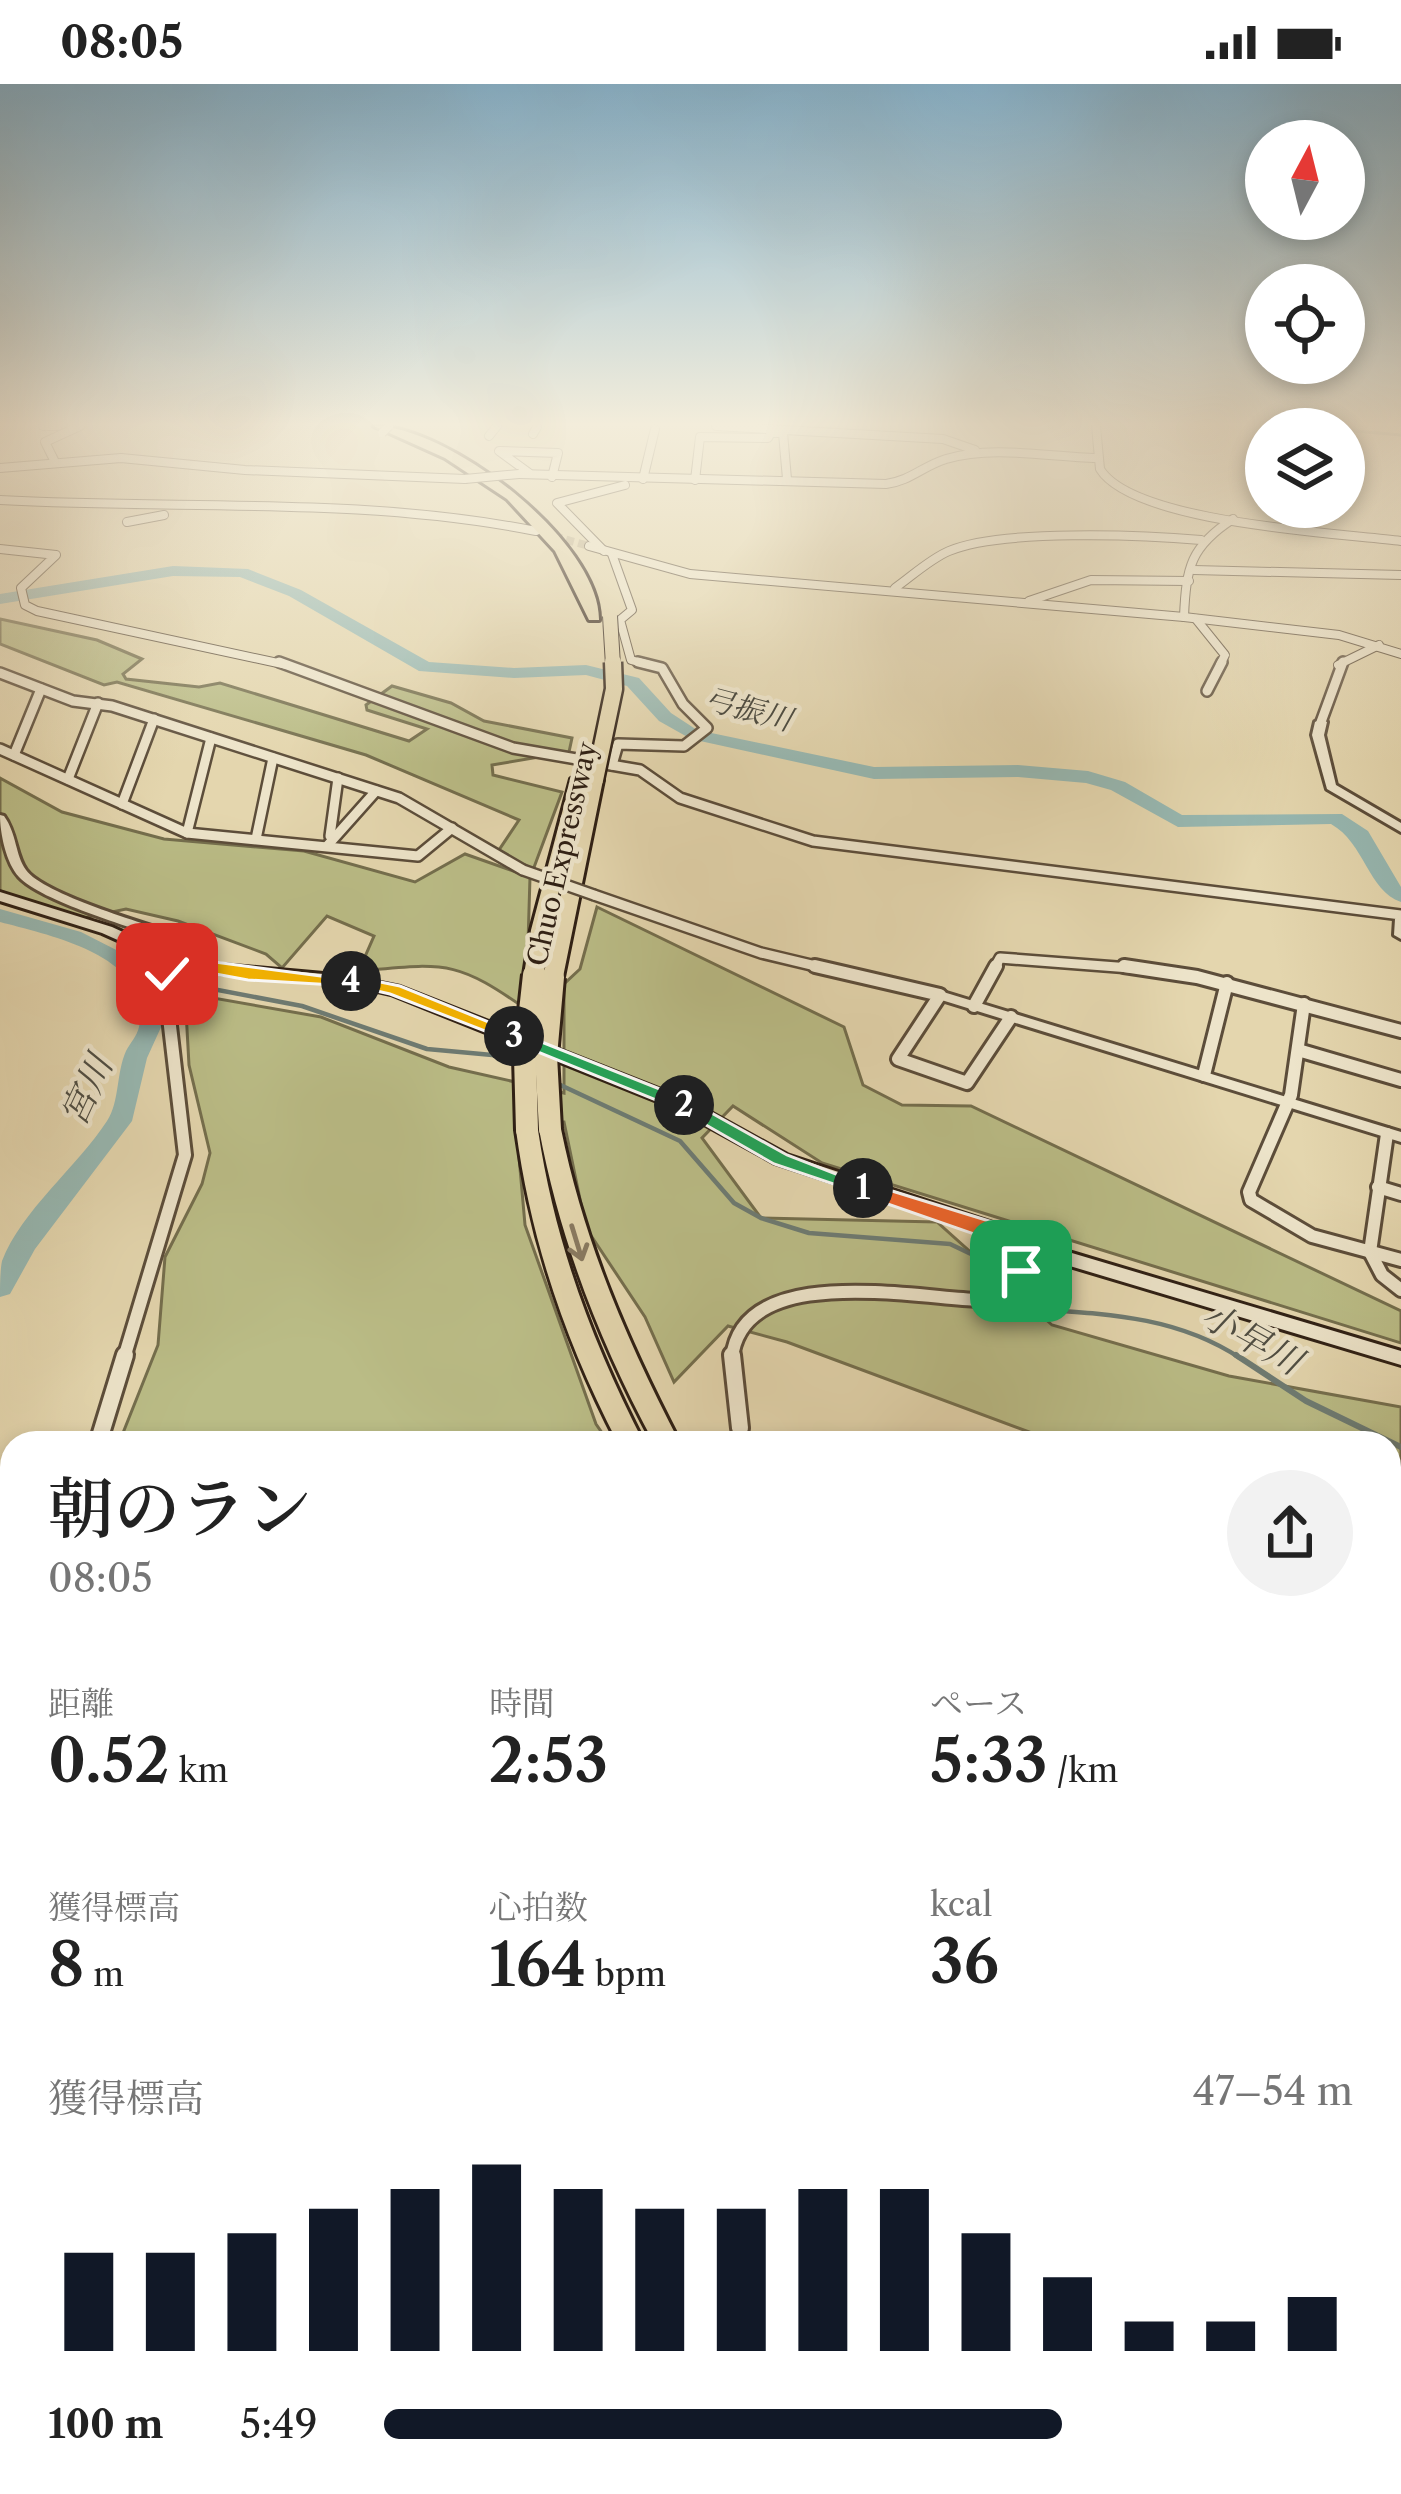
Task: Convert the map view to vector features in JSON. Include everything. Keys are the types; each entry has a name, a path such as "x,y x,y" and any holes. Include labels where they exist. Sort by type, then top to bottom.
{"highway":[{"name":"Chuo Expressway","path":"552,538 572,562 602,616"},
{"name":"Chuo Expressway","path":"571,538 602,616 614,689 587,780 544,976 546,1056 538,1130 555,1269 580,1337 626,1431"},
{"name":"Chuo Expressway","path":"538,1130 583,1263 638,1392 660,1431"}],"main road":[{"path":"0,896 107,930 162,959 248,975 346,980 395,990 683,1105 781,1160 996,1230 1039,1250 1401,1358"}],"street":[{"path":"593,538 608,553 632,610 620,620 631,660 662,668 683,704 707,728 693,744 619,744 612,765"},
{"path":"895,588 950,550 1037,538"},
{"path":"1184,617 1201,540 1185,538"},
{"path":"589,546 690,574 816,588 895,588 965,602 1184,617 1340,635 1401,653"},
{"path":"0,549 56,555 21,588 26,605 37,611 157,640 260,655 514,748 652,774 680,798 813,841 1401,917 1401,935"},
{"path":"1194,570 1401,575"},
{"path":"1024,604 1091,580 1189,581"},
{"path":"1196,619 1225,655 1207,691"},
{"path":"1379,645 1336,667 1339,681 1318,735 1331,787 1401,828"},
{"path":"0,673 376,790 523,870 761,953 940,995 1394,1135 1378,1187 1370,1252 1382,1275 1401,1290"},
{"path":"14,755 41,689"},
{"path":"68,779 98,703"},
{"path":"122,804 154,719"},
{"path":"187,832 211,738"},
{"path":"0,748 187,832 328,841 418,856 452,828"},
{"path":"256,839 274,758"},
{"path":"328,841 338,778"},
{"path":"328,841 376,790"},
{"path":"0,819 12,832 20,874 41,890 172,937 170,952 162,959 185,1155 102,1431"},
{"path":"974,1006 1000,958 1113,964 1227,983 1401,1031"},
{"path":"1204,1075 1227,983"},
{"path":"940,995 898,1059 967,1083 1011,1017"},
{"path":"1304,1004 1284,1104 1249,1192 1251,1200 1301,1232 1401,1260"},
{"path":"1298,1050 1401,1080"},
{"path":"1378,1187 1401,1194"},
{"path":"740,1428 731,1384 733,1343 747,1315 764,1302 800,1295 978,1300 1000,1289 1039,1250"}],"green space":[{"path":"0,619 97,640 142,659 123,674 126,679 199,687 220,683 409,741 427,729 367,710 366,705 392,686 451,703 484,721 572,738 569,752 492,765 493,775 562,792 533,870 497,853 519,820 366,755 117,682 104,685 0,644"},
{"path":"0,778 62,812 164,839 304,851 415,882 465,854 530,877 526,1009 485,983 453,970 419,966 370,970 364,959 374,936 327,916 282,968 266,954 178,921 126,909 79,919 0,891"},
{"path":"597,907 844,1027 863,1085 902,1105 971,1106 1401,1311 1401,1343 822,1163 733,1106 702,1138 761,1218 937,1222 1052,1325 1229,1376 1401,1407 1401,1431 1027,1431 787,1342 728,1326 674,1382 645,1317 586,1228 564,1122 516,1123 525,1225 601,1431 124,1431 158,1345 165,1257 202,1184 210,1153 189,1065 185,993 321,1017 449,1067 564,1093 564,984 580,969"}],"waterway":[{"name":"弓振川","path":"0,599 173,571 242,572 295,593 425,667 514,673 586,670 633,682 665,717 691,734 874,773 1018,771 1088,777 1118,786 1178,821 1335,818 1358,831 1392,890 1401,896"},
{"name":"宮川","path":"0,915 73,937 122,961 140,978 150,999 151,1025 135,1058 120,1121 26,1242 0,1287"},
{"name":"小早川","path":"144,985 197,986 302,1006 427,1049 503,1056 517,1064"},
{"name":"小早川","path":"554,1082 680,1141 734,1203 761,1218 809,1233 950,1244 990,1263 1036,1309 1167,1326 1240,1358"},
{"name":"小早川","path":"1236,1355 1306,1401 1368,1431"}],"tunnel":[{"path":"562,538 589,546"}],"route":[{"path":"167,974 162,959 248,975 346,980 395,990 683,1105 781,1160 996,1230 1039,1250 1021,1271"}]}
